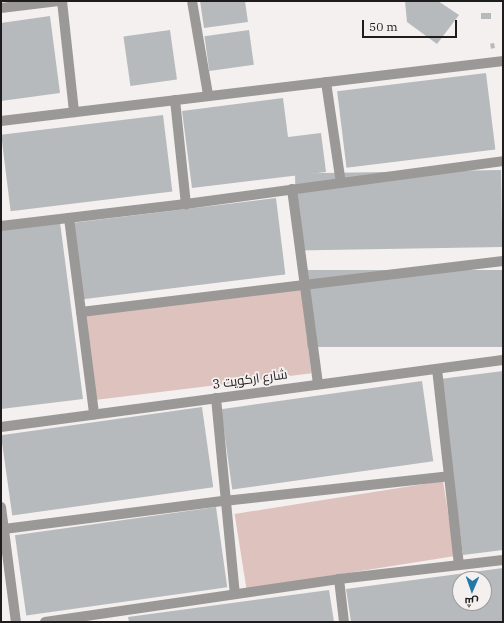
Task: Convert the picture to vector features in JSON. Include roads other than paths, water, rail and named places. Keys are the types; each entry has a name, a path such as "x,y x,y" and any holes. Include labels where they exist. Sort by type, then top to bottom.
{"street":[{"path":"1,8 61,1 74,112"},
{"path":"192,1 208,95"},
{"path":"1,121 208,95 503,61"},
{"path":"326,82 341,183"},
{"path":"175,100 186,204"},
{"path":"1,226 186,204 503,161"},
{"path":"292,190 318,384"},
{"path":"69,218 94,414"},
{"path":"81,312 503,261"},
{"name":"شارع اركويت 3","path":"1,427 503,360"},
{"path":"437,368 460,565"},
{"path":"216,398 224,501 235,594"},
{"path":"4,529 224,501 449,476"},
{"path":"1,507 16,622"},
{"path":"45,622 339,579 503,560"},
{"path":"339,579 344,622"},
{"path":"121,611 123,622"}]}
